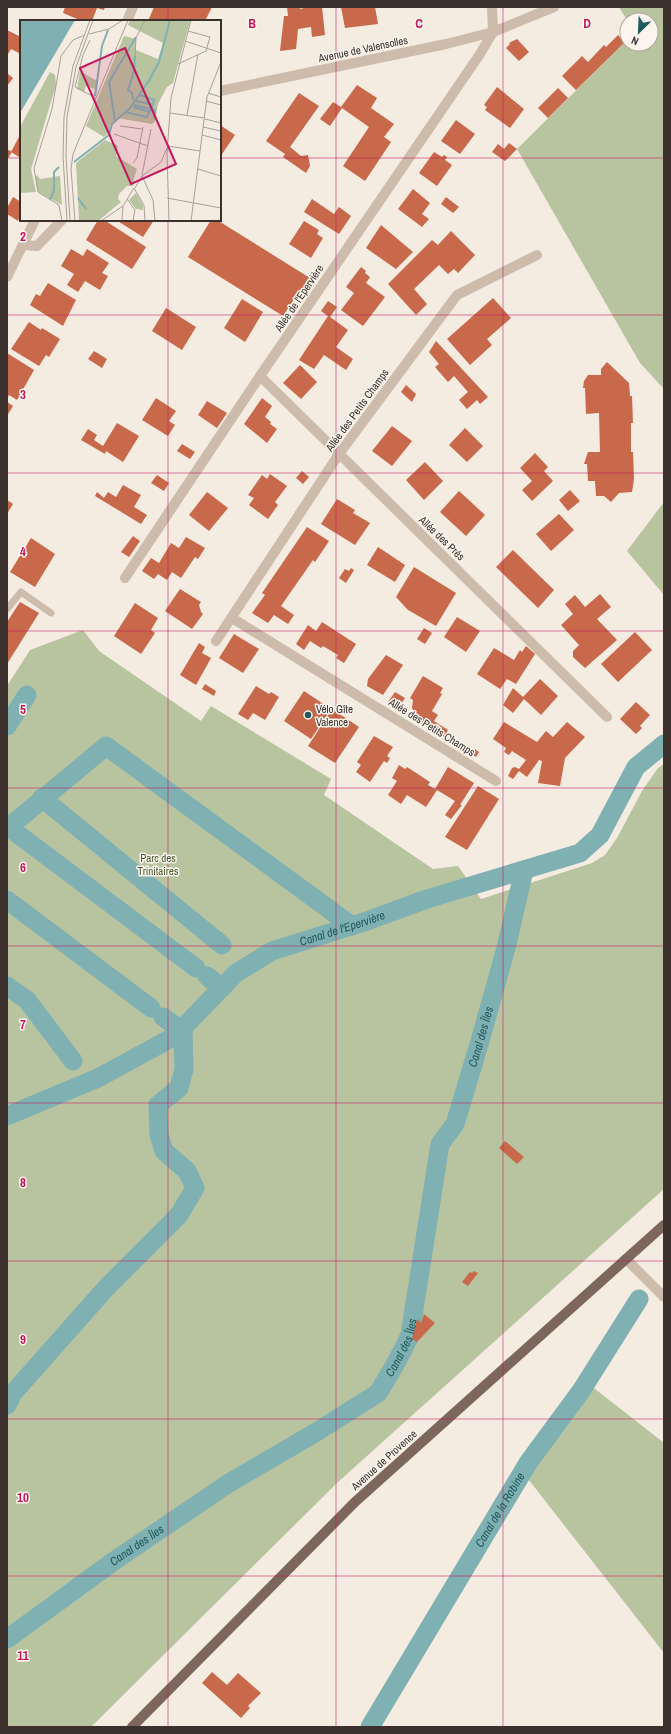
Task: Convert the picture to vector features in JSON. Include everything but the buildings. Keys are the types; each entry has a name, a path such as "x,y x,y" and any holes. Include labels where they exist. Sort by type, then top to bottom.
{"main road":[{"name":"Avenue de Provence","path":"132,1727 355,1502 664,1225"}],"street":[{"path":"127,20 133,7"},
{"path":"492,7 492,32"},
{"name":"Avenue de Valensolles","path":"221,92 446,44 492,32 554,7"},
{"name":"Allée de l'Epervière","path":"126,578 492,32"},
{"path":"8,274 35,221"},
{"path":"23,245 37,246 61,221"},
{"name":"Allée des Petits Champs","path":"216,641 339,454 457,295 538,255"},
{"name":"Allée des Prés","path":"260,376 607,717"},
{"name":"Allée des Petits Champs","path":"232,618 496,781"},
{"path":"626,1259 664,1297"}],"lane":[{"path":"7,609 21,592 51,613"}],"green space":[{"path":"619,7 664,7 664,389 640,363 517,149 619,48 619,52 659,52 659,12 622,12"},
{"path":"664,502 664,595 627,551"},
{"name":"Parc des Trinitaires","path":"83,630 99,651 201,721 211,706 331,779 324,795 433,869 458,866 481,899 592,863 605,855 617,838 642,791 658,768 664,764 664,1189 338,1482 91,1727 7,1727 7,686 30,650"},
{"path":"590,1385 664,1443 664,1653 525,1475"}],"waterway":[{"path":"7,726 27,695"},
{"name":"Canal de l'Epervière","path":"7,1116 98,1078 175,1036 236,973 272,951 364,922 427,899 580,853 600,835 636,767 664,744"},
{"path":"9,827 106,746 352,926"},
{"path":"42,798 222,945"},
{"path":"7,826 196,968"},
{"name":"Canal des Îles","path":"7,1639 114,1561 229,1483 318,1431 378,1393 410,1335 440,1144 455,1124 506,948 524,870"},
{"path":"7,900 151,1008"},
{"path":"207,976 222,988"},
{"path":"7,986 27,1000 73,1061"},
{"path":"163,1017 181,1030"},
{"name":"Canal des Îles","path":"7,1405 13,1393 107,1287 179,1215 195,1188 187,1171 164,1151 159,1135 158,1105 179,1088 184,1069 183,1028"},
{"name":"Canal de la Robine","path":"370,1727 528,1463 581,1391 639,1299"}],"place":[{"name":"Vélo Gîte Valence","path":"308,715"}]}
